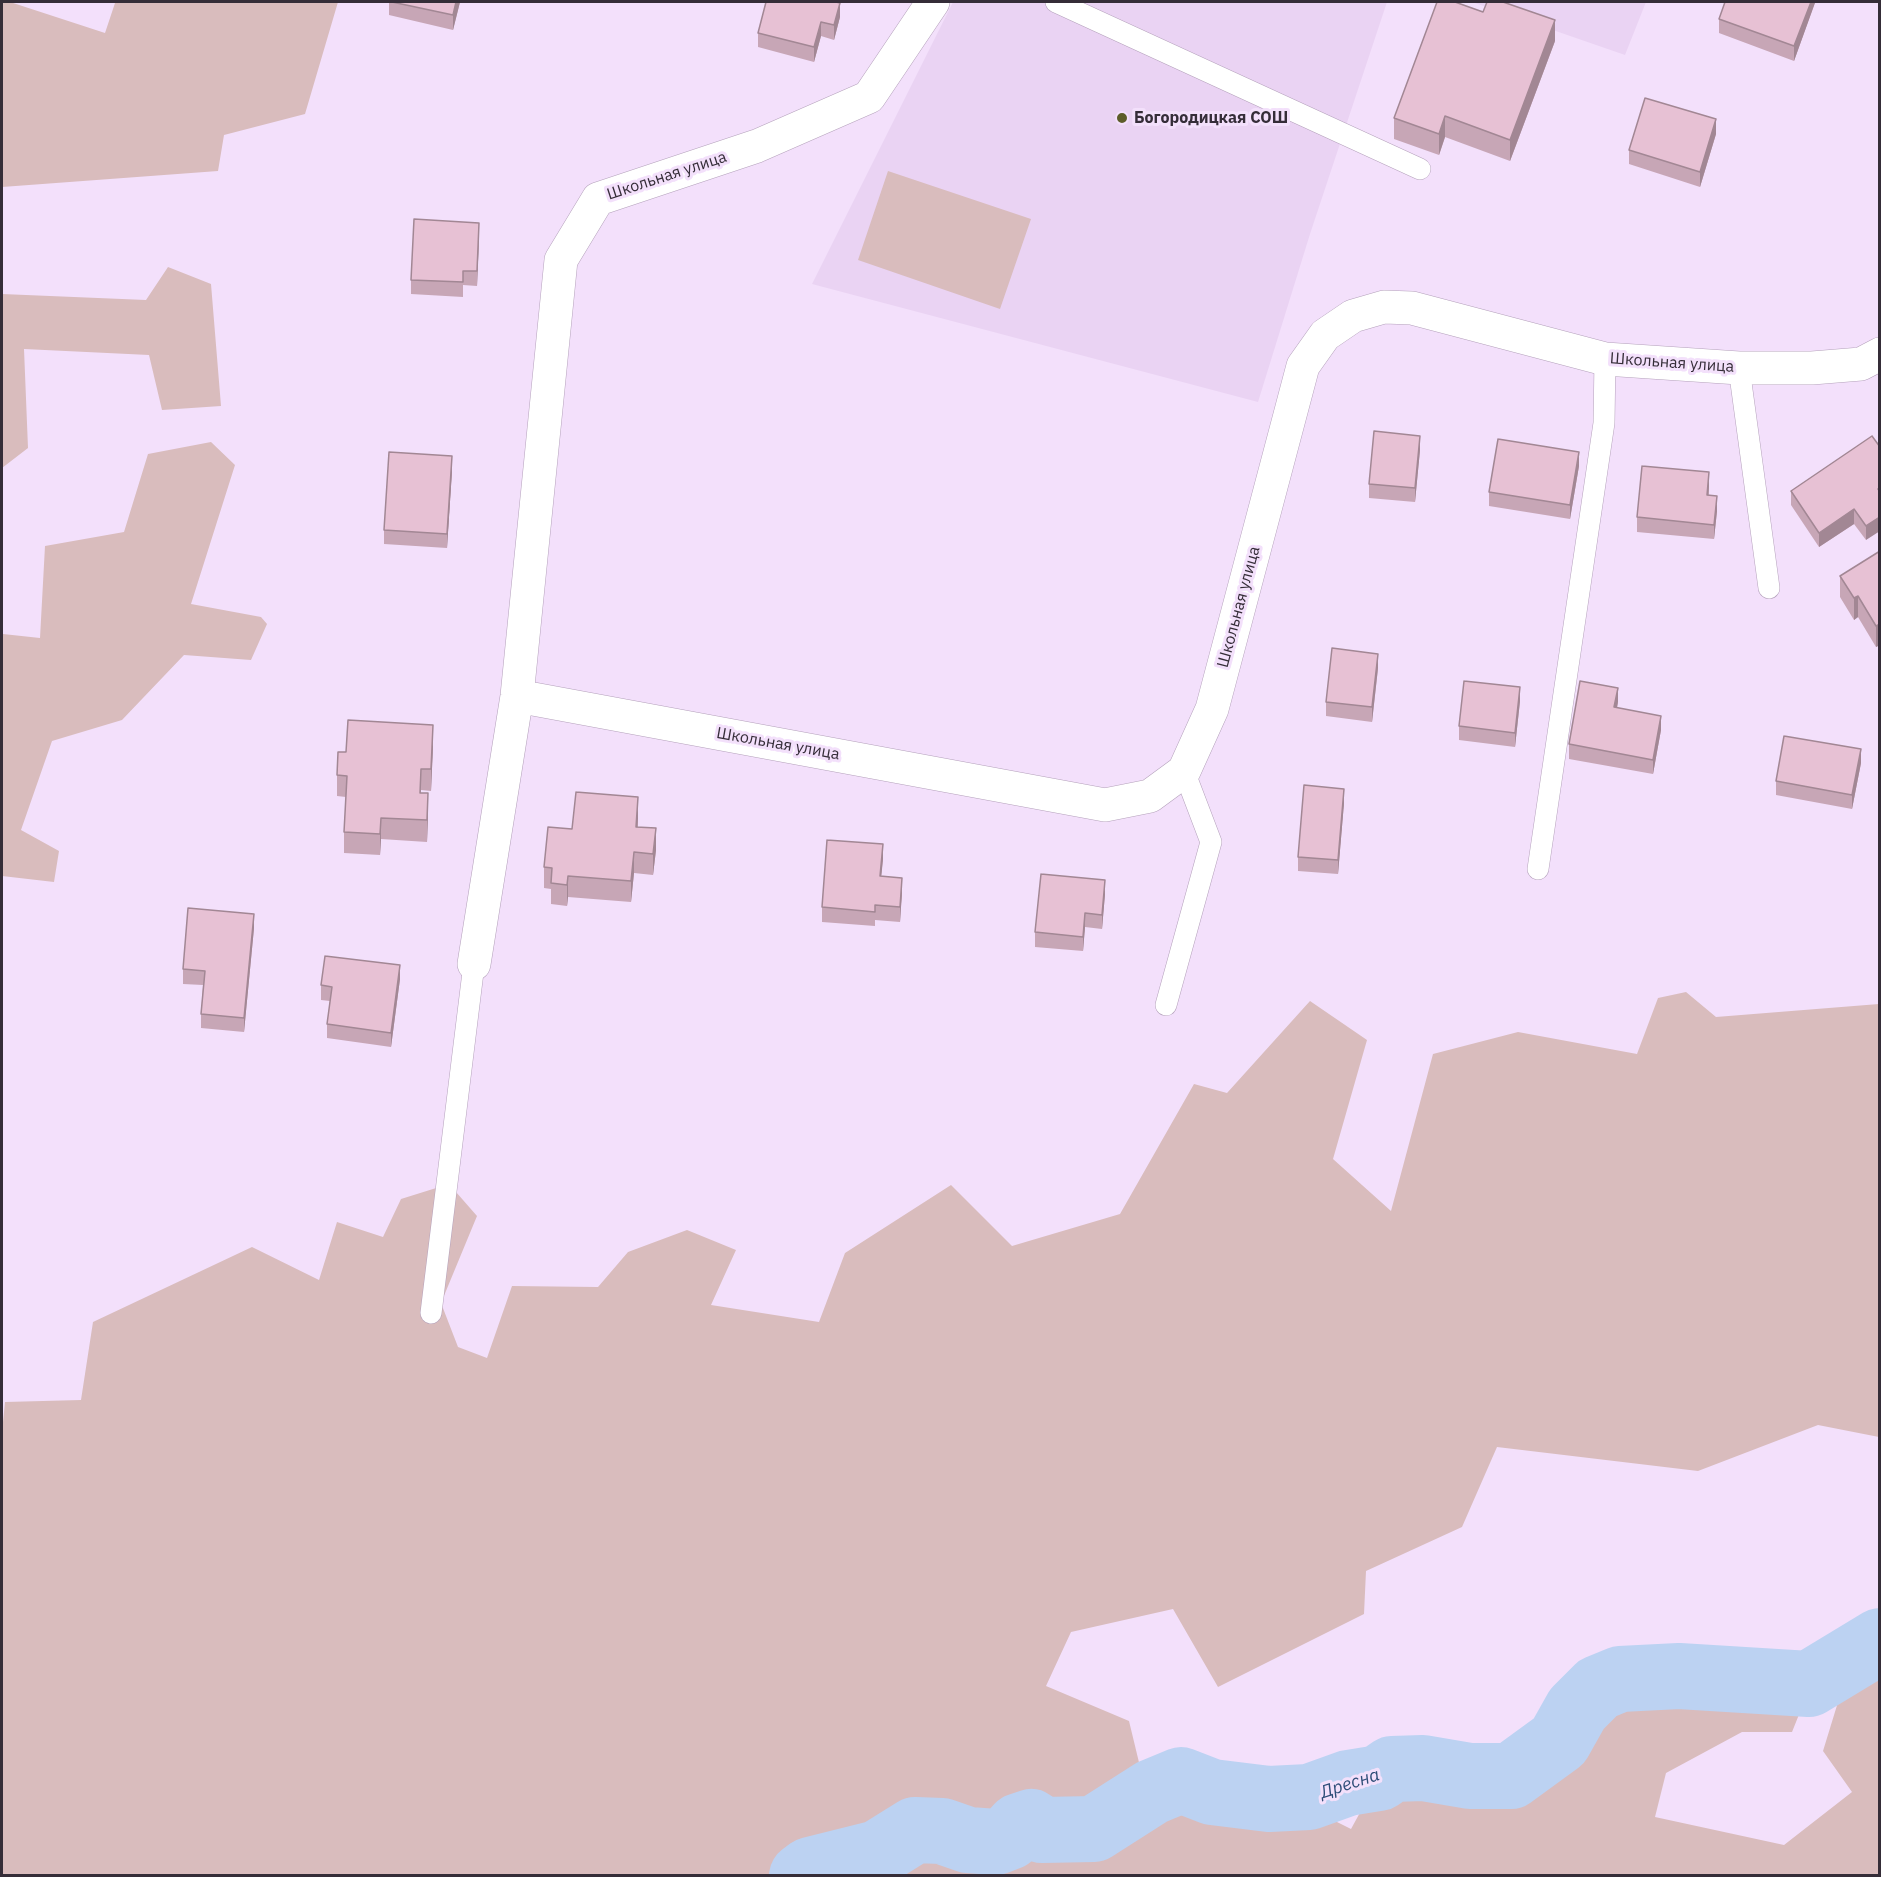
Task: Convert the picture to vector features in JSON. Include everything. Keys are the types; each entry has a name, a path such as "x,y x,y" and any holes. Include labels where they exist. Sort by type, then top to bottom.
{"street":[{"name":"Школьная улица","path":"474,964 518,696 561,260 597,199 757,146 869,97 933,2"},
{"name":"Школьная улица","path":"518,696 1105,805 1150,796 1184,771 1212,709 1303,366 1325,335 1353,316 1384,307 1412,308 1605,359 1738,368 1812,368 1861,364 1880,354"}],"lane":[{"path":"1056,2 1420,169"},
{"path":"1538,869 1604,423 1605,359"},
{"path":"1738,368 1769,588"},
{"path":"1166,1005 1211,842 1184,771"},
{"path":"431,1313 474,964"}],"shaded area":[{"path":"2,2 10,2 105,33 115,3 120,2 338,2 305,114 224,135 218,171 2,187"},
{"name":"Богородицкая СОШ","path":"953,2 1387,2 1310,234 1258,402 812,284"},
{"path":"1472,2 1646,2 1625,55"},
{"path":"888,171 1031,219 1000,309 858,260"},
{"path":"168,267 211,284 221,406 162,410 149,355 24,349 28,448 2,468 2,294 146,300"},
{"path":"211,442 235,465 191,604 261,617 267,624 251,660 184,655 122,720 52,741 21,830 59,851 54,882 2,876 2,628 3,634 40,638 45,546 124,532 148,454"},
{"path":"1686,992 1716,1017 1879,1004 1879,1437 1818,1425 1698,1471 1497,1447 1462,1527 1366,1571 1364,1614 1218,1687 1173,1609 1071,1632 1046,1686 1129,1721 1143,1779 1241,1774 1351,1829 1379,1778 1474,1807 1590,1700 1674,1684 1694,1708 1771,1668 1808,1692 1792,1732 1742,1732 1666,1773 1655,1817 1784,1845 1852,1792 1823,1751 1846,1676 1879,1657 1879,1875 2,1876 2,1432 5,1402 81,1400 93,1322 252,1247 319,1280 337,1222 383,1237 401,1199 449,1184 477,1216 441,1303 458,1347 487,1358 512,1286 598,1287 628,1252 687,1230 736,1250 711,1305 819,1322 845,1253 951,1185 1012,1246 1120,1214 1194,1084 1227,1093 1310,1001 1367,1040 1333,1159 1391,1211 1433,1054 1518,1032 1637,1054 1658,998"}],"building":[{"path":"392,2 456,2 453,15"},
{"path":"766,2 840,3 834,25 821,22 814,47 758,33"},
{"path":"1437,2 1455,2 1483,12 1487,2 1503,2 1555,20 1510,140 1445,116 1439,134 1394,118"},
{"path":"1725,2 1811,2 1794,46 1719,19"},
{"path":"1645,98 1716,119 1700,172 1629,150"},
{"path":"414,219 479,223 477,271 463,271 463,282 411,280"},
{"path":"1374,431 1420,436 1415,488 1369,484"},
{"path":"1872,436 1880,447 1880,488 1878,489 1880,517 1866,526 1854,509 1819,533 1791,491"},
{"path":"1498,439 1579,452 1570,505 1489,492"},
{"path":"389,452 452,456 447,534 384,530"},
{"path":"1642,466 1709,472 1707,495 1717,496 1714,525 1637,517"},
{"path":"1880,551 1880,624 1876,626 1858,596 1854,598 1840,576"},
{"path":"1332,648 1378,654 1372,707 1326,702"},
{"path":"1464,681 1520,687 1515,733 1459,726"},
{"path":"1580,681 1618,688 1614,707 1661,716 1653,760 1569,744"},
{"path":"348,720 433,725 431,769 421,769 420,793 428,793 427,820 381,818 380,834 344,832 347,776 337,775 338,752 346,752"},
{"path":"1784,736 1861,749 1852,795 1776,781"},
{"path":"1304,785 1344,789 1338,860 1298,857"},
{"path":"576,792 638,797 636,827 656,828 653,854 634,852 631,881 568,876 567,885 551,883 552,868 544,867 548,827 572,829"},
{"path":"827,840 883,844 880,876 902,878 900,907 875,905 875,912 822,907"},
{"path":"1041,874 1105,880 1102,915 1085,913 1083,937 1035,932"},
{"path":"188,908 254,914 244,1018 201,1014 205,971 183,969"},
{"path":"325,956 400,965 391,1033 327,1024 332,987 321,985"}],"waterway":[{"name":"Дресна","path":"802,1876 810,1870 878,1853 915,1830 942,1831 968,1840 996,1842 1009,1837 1019,1826 1031,1822 1042,1830 1094,1829 1152,1792 1181,1780 1212,1792 1269,1799 1309,1797 1348,1783 1379,1778 1392,1769 1423,1768 1470,1776 1511,1776 1559,1741 1577,1709 1598,1688 1620,1679 1679,1676 1809,1684 1880,1641"}],"place":[{"name":"Богородицкая СОШ","path":"1122,118"}]}
